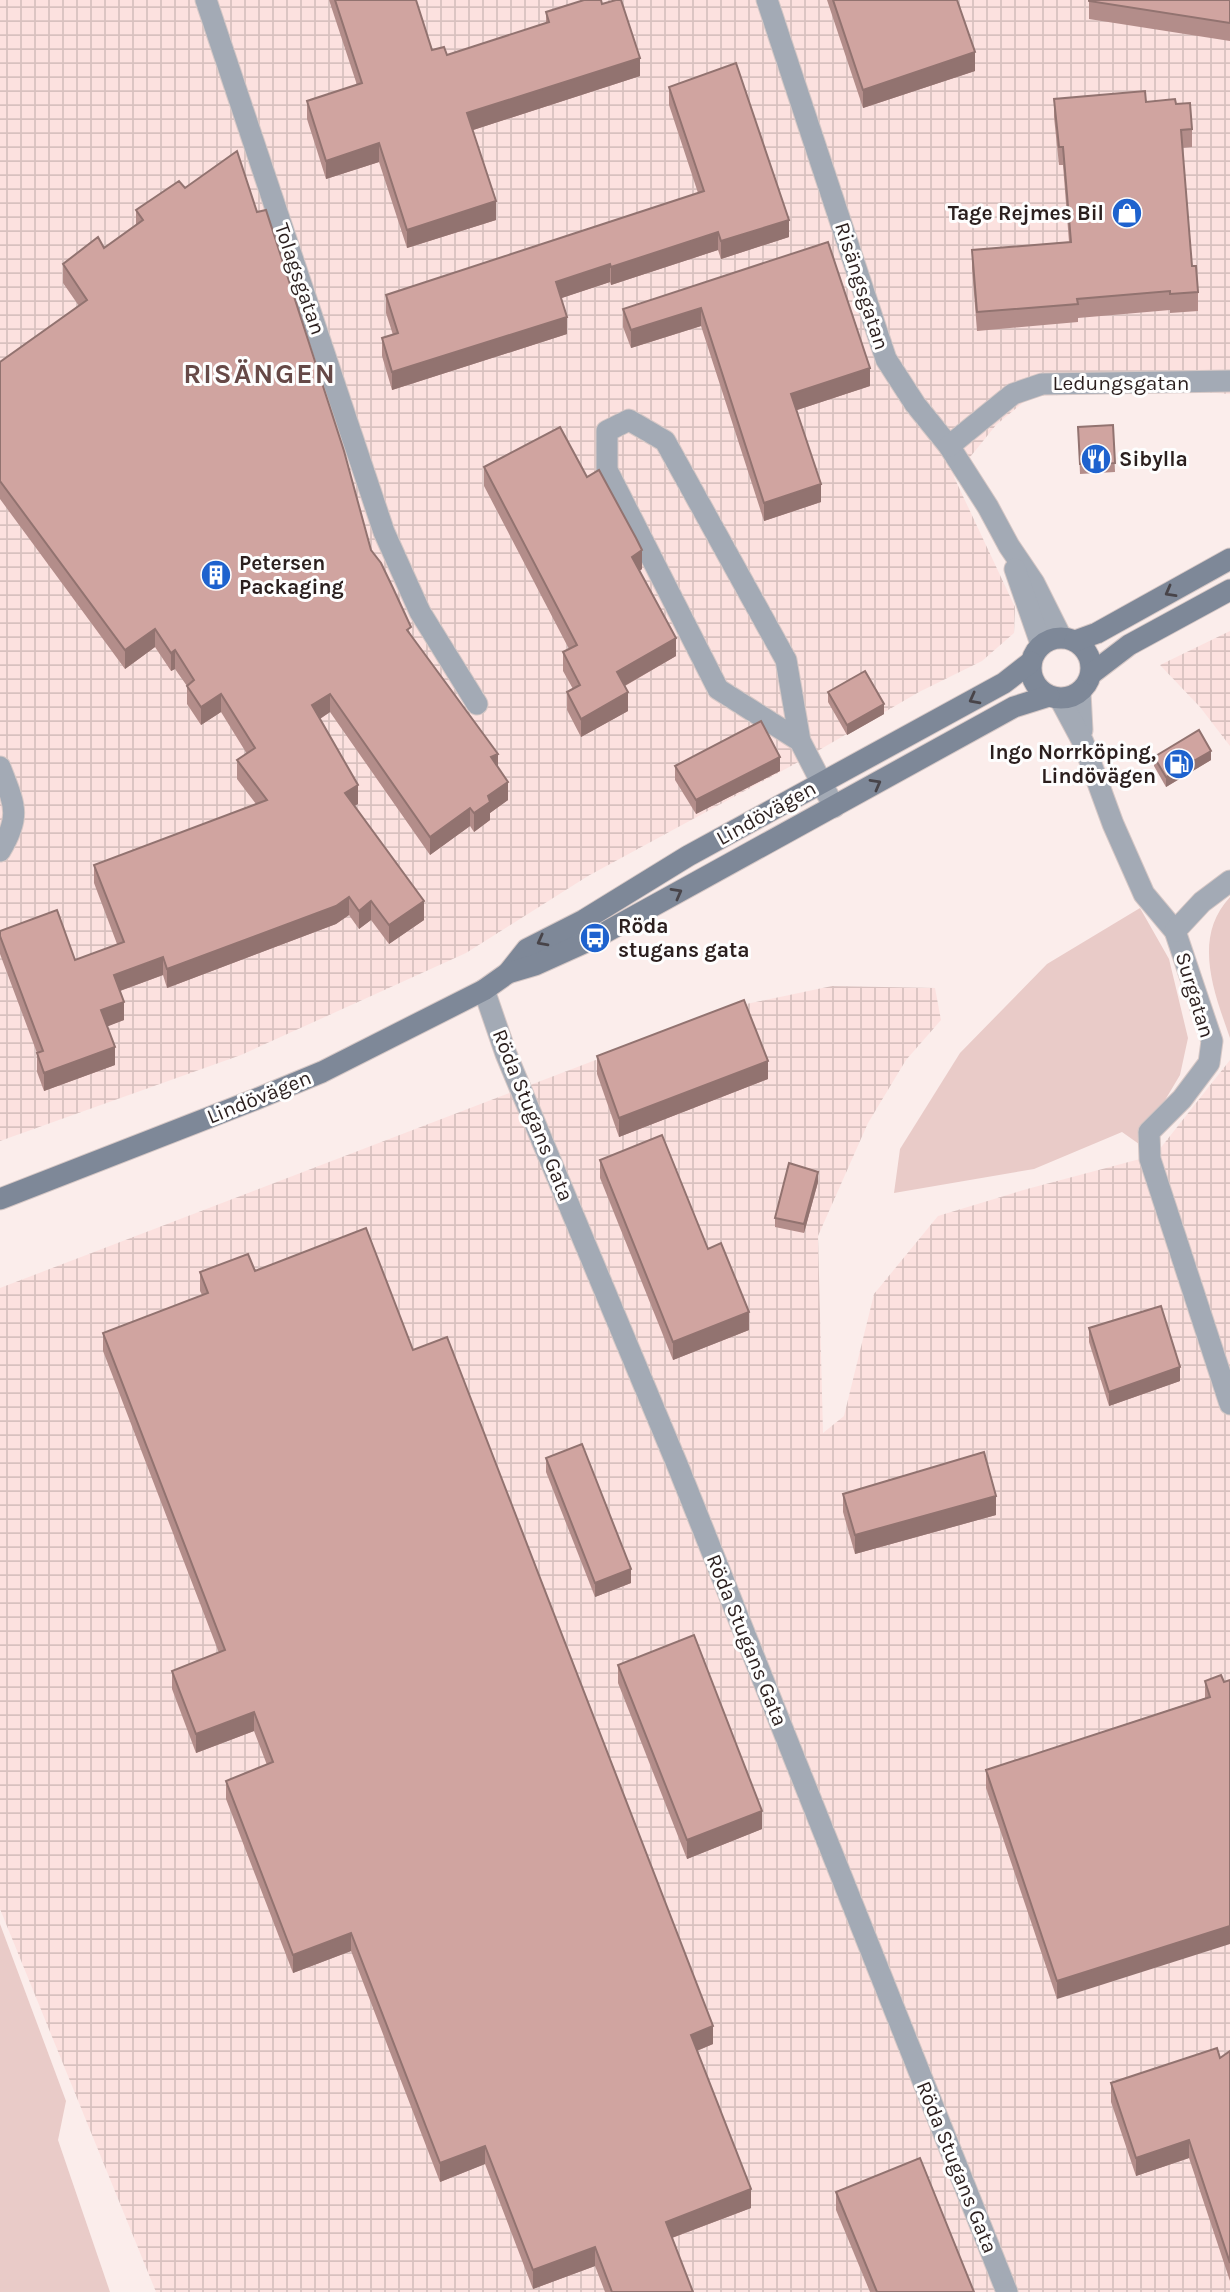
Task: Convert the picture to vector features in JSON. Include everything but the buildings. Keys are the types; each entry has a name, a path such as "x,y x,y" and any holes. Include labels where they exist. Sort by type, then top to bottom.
{"main road":[{"name":"Lindövägen","path":"0,1199 322,1072 484,990 508,973 527,949 584,920 688,856 1004,683 1052,646 1097,633 1230,559"},
{"name":"Lindövägen","path":"508,973 535,965 595,938 1014,707 1070,690 1129,645 1230,590"},
{"path":"1052,646 1088,653 1091,663 1070,690 1040,691 1030,673 1052,646"}],"street":[{"name":"Tolagsgatan","path":"206,0 384,532 420,611 477,704"},
{"name":"Risängsgatan","path":"768,0 886,359 915,404 949,446 988,507 1009,547 1034,583 1052,646"},
{"name":"Ledungsgatan","path":"949,446 1013,394 1042,384 1230,382"},
{"path":"800,741 718,689 607,470 607,431 629,420 665,440 786,660 800,741 834,807"},
{"name":"Surgatan","path":"1070,690 1083,742 1113,824 1144,894 1175,931 1212,1041 1209,1063 1182,1099 1149,1132 1150,1159 1230,1404"},
{"path":"0,767 15,807 11,834 0,851"},
{"path":"1175,931 1202,902 1230,881"},
{"name":"Röda Stugans Gata","path":"484,990 506,1054 679,1469 1007,2292"}],"shaded area":[{"path":"0,0 1230,0 1230,394 1185,391 1031,396 996,425 954,477 1015,607 1014,633 982,661 919,692 802,760 588,876 466,953 241,1055 0,1141"},
{"path":"1230,631 1230,746 1200,707 1160,665"},
{"path":"1230,897 1230,1038 1213,984 1209,948 1218,913"},
{"path":"1140,908 1169,959 1188,1038 1180,1075 1139,1144 1122,1132 1034,1169 894,1193 900,1149 960,1053 1047,964"},
{"path":"832,986 935,988 941,1020 906,1060 868,1123 818,1236 823,1433 844,1416 874,1294 938,1216 1155,1155 1230,1060 1230,2292 156,2292 0,1909 0,1288 737,1006"},
{"path":"0,1924 66,2101 58,2140 110,2292 0,2292"}],"place":[{"name":"Tage Rejmes Bil","path":"1127,213"},
{"name":"Sibylla","path":"1096,459"},
{"name":"Petersen Packaging","path":"216,575"},
{"name":"Ingo Norrköping, Lindövägen","path":"1179,764"},
{"name":"Röda stugans gata","path":"595,938"}],"district":[{"name":"RISÄNGEN","path":"260,373"}]}
